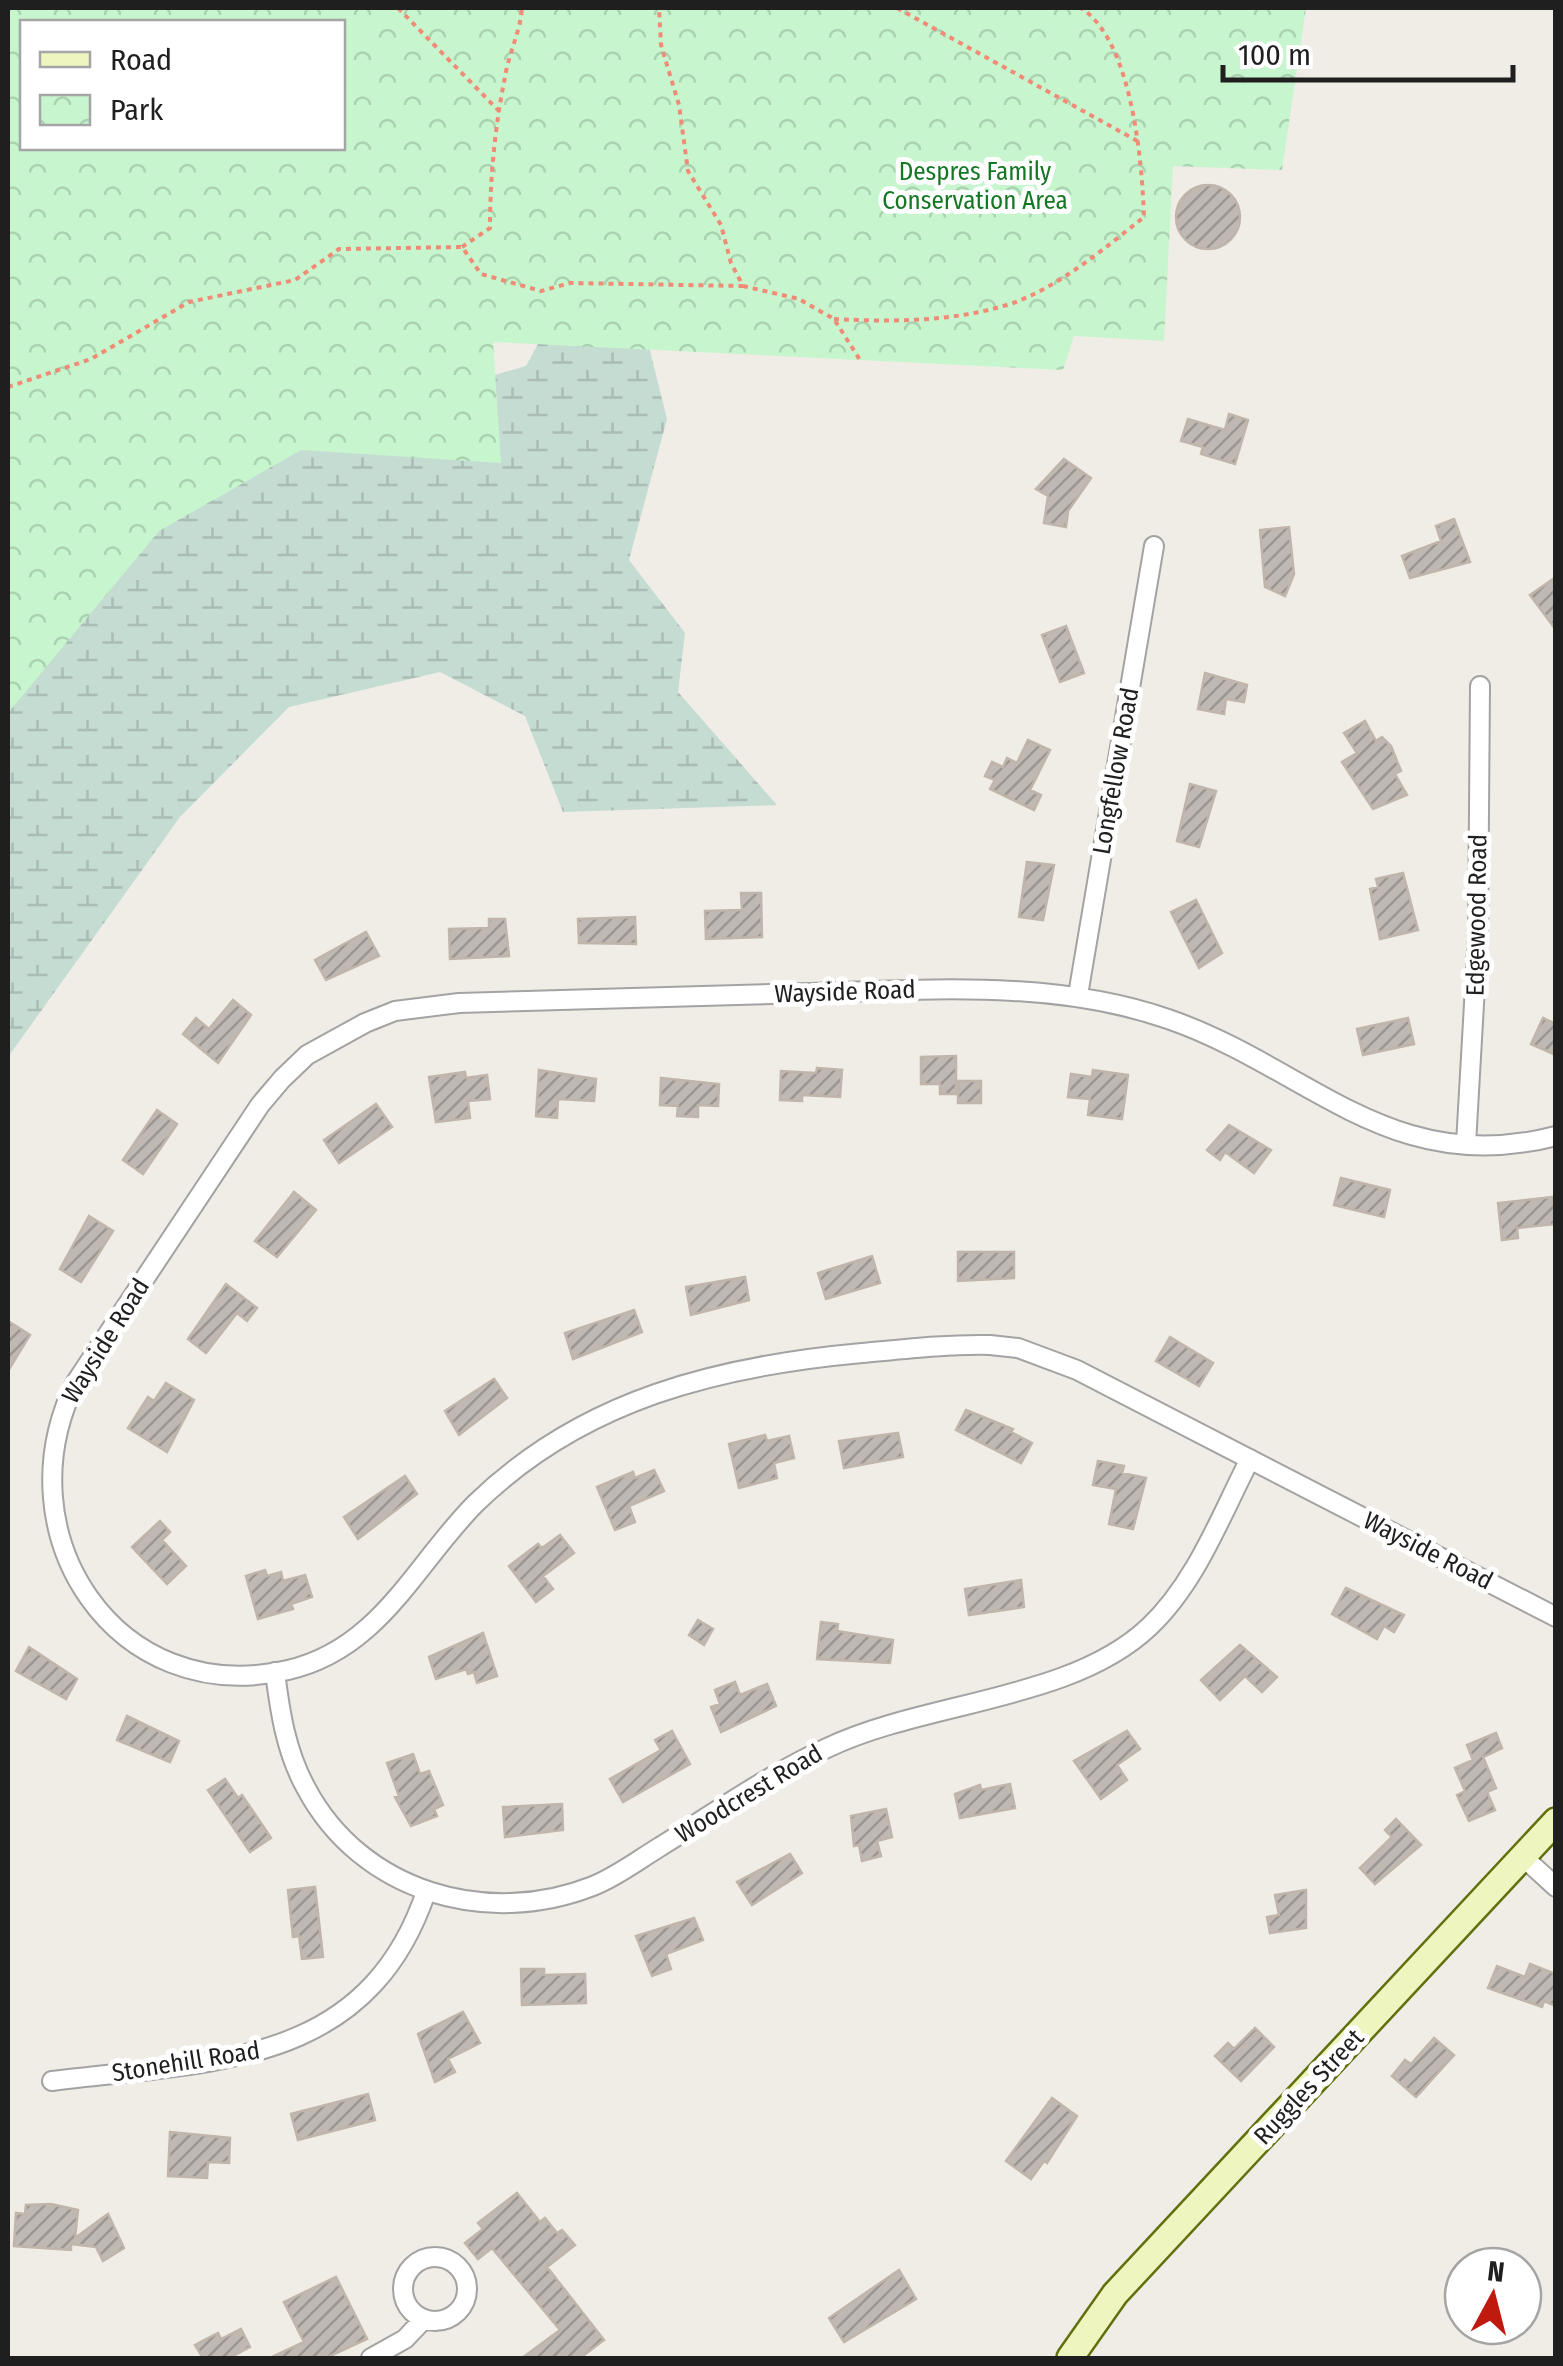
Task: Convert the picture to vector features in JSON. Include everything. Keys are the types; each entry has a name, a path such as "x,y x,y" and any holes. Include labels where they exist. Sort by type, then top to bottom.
{"street":[{"name":"Longfellow Road","path":"1078,995 1154,546"},
{"name":"Edgewood Road","path":"1466,1144 1478,934 1480,686"},
{"name":"Wayside Road","path":"1556,1136 1466,1144 1429,1141 1371,1123 1240,1052 1167,1018 1078,995 984,988 427,1005 365,1023 307,1055 260,1105 76,1382 64,1406 50,1457 51,1510 57,1536 79,1585 114,1625 158,1655 182,1665 235,1675 275,1672 314,1662 360,1636 399,1599 477,1503 537,1455 604,1413 642,1396 731,1370 949,1345 1018,1348 1077,1370 1556,1617"},
{"name":"Woodcrest Road","path":"275,1672 290,1750 318,1809 364,1856 426,1892 502,1904 573,1893 617,1874 829,1746 875,1728 1100,1663 1151,1626 1178,1592 1250,1459"},
{"name":"Ruggles Street","path":"1070,2358 1115,2294 1556,1821"},
{"path":"1523,1857 1556,1887"},
{"name":"Stonehill Road","path":"52,2081 228,2058 301,2038 344,2013 380,1980 406,1943 426,1892"},
{"path":"370,2358 405,2339 424,2318"}],"path":[{"path":"398,8 502,114"},
{"path":"8,386 91,359 189,302 295,280 339,248 462,247 490,228 493,162 505,74 520,36 522,8"},
{"path":"659,8 661,45 679,105 688,171 720,225 731,263 744,286"},
{"path":"897,8 1141,143"},
{"path":"462,247 481,274 541,291 570,283 744,286 798,300 834,319 925,320 1014,302 1060,276 1144,217 1141,143 1125,84 1098,18 1081,8"},
{"path":"834,319 860,360"}],"green space":[{"name":"Despres Family Conservation Area","path":"8,8 1306,8 1282,170 1173,166 1164,341 1074,336 1063,370 493,342 501,463 301,450 159,531 8,713"},
{"path":"561,302 642,319 667,419 629,560 685,633 678,692 777,805 563,812 525,716 440,672 289,707 180,817 8,1057 8,514 526,366"}],"building":[{"path":"1208,185 1231,194 1240,217 1231,240 1208,249 1185,240 1176,217 1185,194"},
{"path":"1229,414 1248,420 1235,464 1201,454 1203,447 1181,441 1188,419 1225,430"},
{"path":"1064,459 1091,478 1068,511 1066,527 1044,523 1048,496 1036,489"},
{"path":"1454,519 1470,562 1410,578 1402,556 1441,541 1436,526"},
{"path":"1289,527 1294,574 1285,596 1265,587 1260,530"},
{"path":"1556,577 1556,630 1530,595"},
{"path":"1066,626 1084,673 1060,682 1042,635"},
{"path":"1205,673 1247,685 1244,702 1226,699 1224,714 1198,709"},
{"path":"1365,721 1376,741 1382,737 1391,746 1401,771 1395,774 1407,795 1373,809 1342,762 1357,753 1344,733"},
{"path":"1028,740 1050,750 1030,790 1041,795 1034,810 990,789 995,780 985,776 992,762 1003,767 1007,758 1017,763"},
{"path":"1190,784 1216,791 1199,847 1177,841"},
{"path":"1027,862 1054,865 1043,920 1019,917"},
{"path":"1403,873 1418,930 1380,939 1370,889 1378,887 1376,879"},
{"path":"741,893 761,893 762,937 706,939 705,911 742,910"},
{"path":"1196,900 1222,953 1199,968 1171,912"},
{"path":"635,917 636,944 579,943 578,919"},
{"path":"489,919 505,919 509,956 450,959 449,929 489,928"},
{"path":"366,932 379,956 326,980 315,960"},
{"path":"233,1000 251,1015 218,1063 183,1034 196,1018 209,1029"},
{"path":"1408,1018 1414,1044 1363,1055 1357,1029"},
{"path":"1543,1018 1556,1024 1556,1055 1531,1044"},
{"path":"956,1056 956,1094 940,1094 940,1084 921,1084 921,1057"},
{"path":"817,1068 842,1070 840,1097 802,1095 802,1101 780,1100 781,1071 816,1073"},
{"path":"539,1070 596,1079 594,1101 558,1099 557,1118 536,1116"},
{"path":"1093,1070 1128,1075 1122,1119 1088,1115 1090,1099 1068,1097 1071,1074 1092,1077"},
{"path":"465,1072 466,1078 487,1075 490,1099 468,1101 470,1118 436,1122 429,1077"},
{"path":"661,1078 719,1084 718,1106 698,1105 698,1117 677,1116 678,1106 660,1105"},
{"path":"958,1081 981,1081 981,1103 958,1103"},
{"path":"376,1104 392,1127 339,1163 324,1140"},
{"path":"157,1110 177,1124 143,1174 123,1160"},
{"path":"1229,1125 1271,1150 1254,1173 1225,1152 1220,1160 1207,1150"},
{"path":"1341,1178 1390,1190 1384,1217 1334,1205"},
{"path":"294,1192 316,1210 277,1257 255,1241"},
{"path":"1553,1197 1556,1224 1517,1228 1518,1238 1502,1240 1498,1203"},
{"path":"89,1216 113,1231 81,1282 60,1269"},
{"path":"958,1252 1014,1252 1014,1278 958,1281"},
{"path":"872,1256 880,1283 826,1299 818,1273"},
{"path":"745,1277 749,1300 691,1315 686,1287"},
{"path":"226,1284 257,1308 247,1321 237,1313 206,1353 188,1339"},
{"path":"634,1310 642,1332 573,1359 565,1333"},
{"path":"8,1321 30,1335 8,1371"},
{"path":"1170,1337 1213,1363 1199,1386 1156,1361"},
{"path":"494,1379 507,1398 459,1435 445,1411"},
{"path":"166,1383 194,1400 167,1452 128,1428 148,1397 154,1401"},
{"path":"966,1410 1013,1429 1011,1432 1032,1443 1021,1463 956,1430"},
{"path":"898,1433 903,1457 844,1468 839,1441"},
{"path":"765,1435 767,1441 789,1436 794,1458 774,1463 777,1478 739,1488 729,1444"},
{"path":"1098,1461 1124,1466 1122,1473 1146,1478 1133,1529 1109,1524 1116,1489 1093,1485"},
{"path":"654,1470 664,1491 629,1506 635,1522 615,1530 597,1487 633,1472 635,1478"},
{"path":"405,1476 417,1494 358,1539 344,1517"},
{"path":"160,1521 170,1532 162,1540 186,1566 167,1584 132,1547"},
{"path":"560,1535 574,1553 543,1576 553,1589 536,1602 509,1566 538,1544 542,1548"},
{"path":"265,1570 267,1576 281,1572 283,1581 305,1575 312,1597 291,1604 293,1609 258,1619 246,1576"},
{"path":"1021,1580 1024,1607 969,1615 965,1589"},
{"path":"1346,1588 1404,1615 1394,1632 1384,1626 1377,1639 1332,1614"},
{"path":"698,1620 713,1629 704,1645 689,1635"},
{"path":"821,1622 838,1624 837,1631 893,1640 890,1663 817,1659"},
{"path":"483,1633 497,1676 477,1683 474,1672 468,1674 466,1669 436,1679 429,1657"},
{"path":"1240,1645 1277,1677 1262,1692 1245,1676 1220,1700 1201,1680"},
{"path":"29,1647 77,1679 66,1699 16,1671"},
{"path":"735,1682 740,1695 767,1684 776,1706 721,1732 711,1707 720,1704 715,1690"},
{"path":"127,1716 179,1741 170,1762 117,1740"},
{"path":"672,1731 690,1764 623,1802 610,1779 661,1750 655,1740"},
{"path":"1127,1731 1140,1749 1117,1765 1127,1780 1101,1799 1074,1761"},
{"path":"1496,1733 1502,1748 1483,1757 1496,1788 1487,1792 1495,1810 1469,1821 1457,1795 1465,1791 1455,1768 1473,1760 1467,1745"},
{"path":"413,1754 420,1774 429,1771 443,1805 434,1809 437,1816 411,1826 395,1797 399,1796 387,1763"},
{"path":"225,1779 238,1798 242,1795 271,1838 250,1852 208,1790"},
{"path":"1010,1784 1015,1808 960,1818 955,1794 980,1785 981,1790"},
{"path":"562,1804 563,1830 505,1837 503,1807"},
{"path":"886,1809 892,1837 877,1841 881,1856 862,1861 859,1845 854,1846 851,1816"},
{"path":"1396,1819 1421,1845 1375,1884 1360,1868 1392,1837 1385,1830"},
{"path":"790,1854 802,1873 752,1905 737,1882"},
{"path":"315,1887 323,1957 302,1959 299,1936 293,1937 288,1890"},
{"path":"1306,1890 1306,1928 1270,1933 1267,1917 1279,1915 1275,1895"},
{"path":"694,1918 703,1940 666,1954 671,1969 652,1976 636,1936"},
{"path":"1530,1964 1556,1974 1556,2006 1544,2001 1542,2007 1488,1988 1497,1966 1525,1977"},
{"path":"521,1969 544,1969 544,1975 585,1974 586,2003 522,2005"},
{"path":"463,2012 480,2043 448,2059 455,2072 435,2082 418,2034"},
{"path":"1255,2028 1274,2047 1241,2081 1215,2056 1228,2043 1234,2049"},
{"path":"1434,2038 1454,2055 1416,2097 1392,2076 1405,2060 1411,2064"},
{"path":"368,2094 375,2120 298,2140 291,2114"},
{"path":"1052,2098 1077,2116 1047,2163 1044,2161 1031,2179 1006,2161"},
{"path":"170,2132 230,2138 229,2163 208,2162 207,2178 168,2176"},
{"path":"517,2193 540,2222 545,2218 557,2233 562,2230 575,2245 547,2267 604,2340 580,2358 522,2358 560,2330 492,2248 478,2259 465,2243 483,2229 478,2223"},
{"path":"51,2204 78,2210 75,2238 108,2214 124,2248 103,2261 96,2247 71,2244 71,2250 14,2246 16,2213 25,2214 26,2205"},
{"path":"899,2270 916,2299 844,2342 829,2318"},
{"path":"336,2277 367,2339 326,2358 270,2358 304,2342 284,2302"},
{"path":"241,2329 250,2347 229,2358 203,2358 195,2345 218,2333 221,2339"}]}
